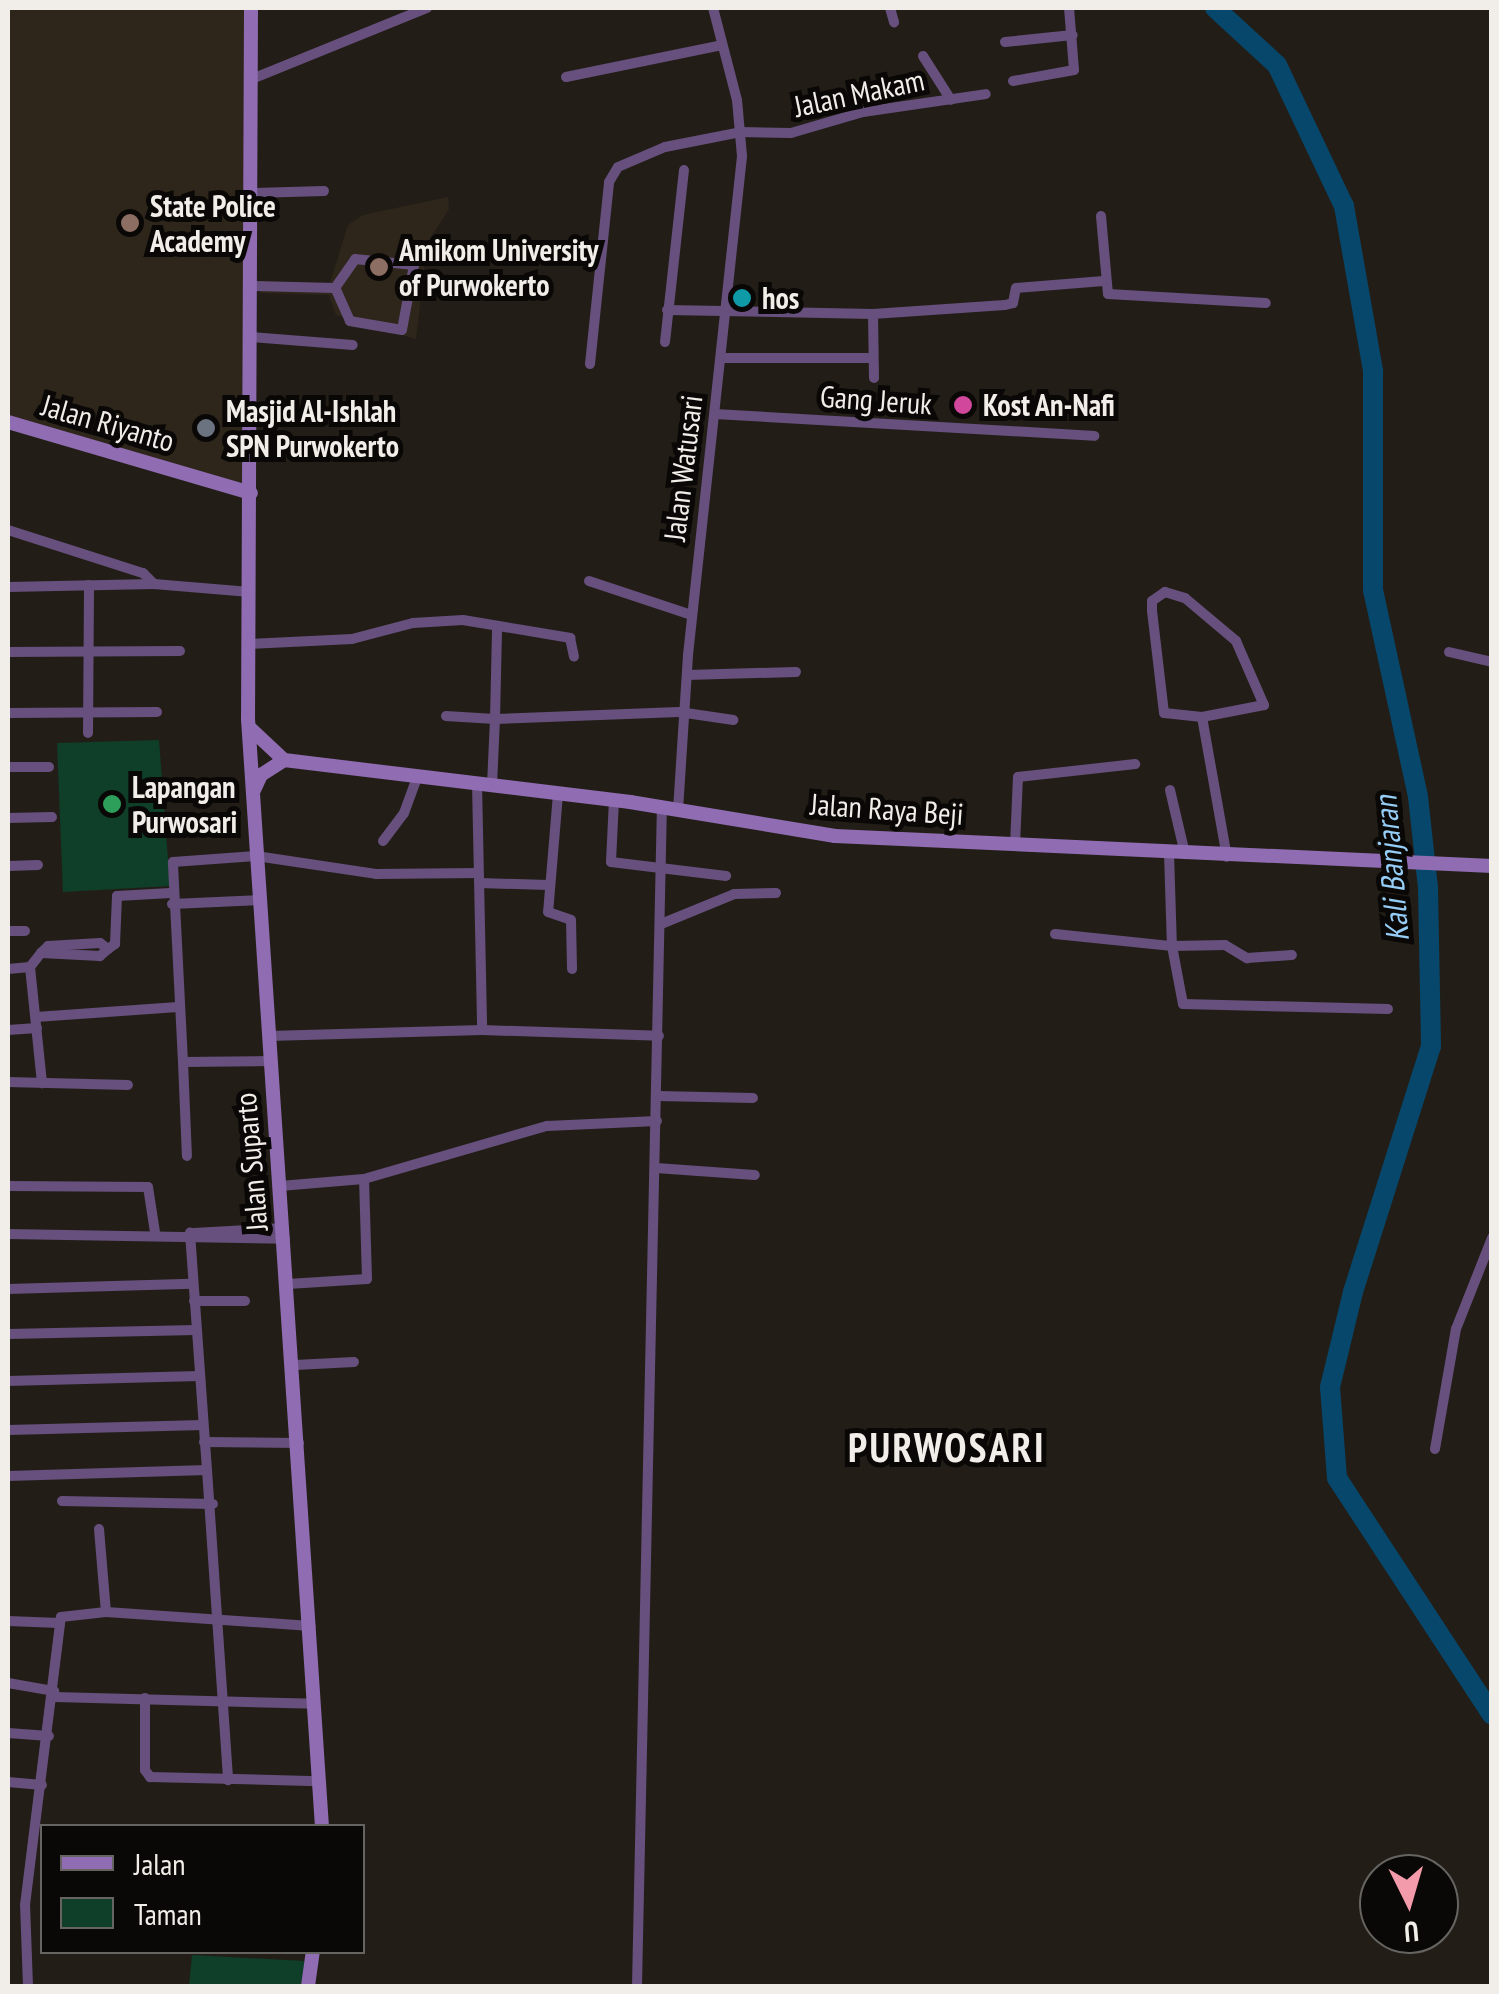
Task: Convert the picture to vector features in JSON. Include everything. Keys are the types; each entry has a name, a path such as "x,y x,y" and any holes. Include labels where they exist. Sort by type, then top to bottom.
{"street":[{"name":"Jalan Suparto","path":"250,8 248,719 300,1443 322,1824"},
{"path":"252,79 427,8"},
{"name":"Jalan Watusari","path":"636,1986 662,866 683,714 726,313 741,132 713,8"},
{"path":"890,8 894,22"},
{"path":"1014,81 1074,70 1070,8"},
{"path":"1005,42 1072,35"},
{"path":"566,77 722,46"},
{"path":"923,56 951,100"},
{"name":"Jalan Makam","path":"590,364 612,172 665,147 741,132 791,134 863,112 986,94"},
{"path":"664,342 684,170"},
{"path":"252,193 324,191"},
{"path":"1101,216 1104,282 1110,294 1266,303"},
{"path":"355,259 411,262 407,326 350,322 335,288 355,259"},
{"path":"668,310 873,314 1005,306 1019,288 1104,282"},
{"path":"252,286 335,288"},
{"path":"873,314 874,378"},
{"path":"252,336 352,346"},
{"path":"721,358 872,358"},
{"name":"Gang Jeruk","path":"715,414 1094,436"},
{"name":"Jalan Riyanto","path":"8,422 251,493"},
{"path":"8,530 143,573 154,584"},
{"path":"589,581 692,615"},
{"path":"8,587 154,584 250,592"},
{"path":"88,733 89,586"},
{"path":"1166,592 1178,594 1236,641 1264,705 1202,716 1164,714 1152,601 1166,592"},
{"path":"249,644 352,639 431,621 570,638 574,657"},
{"path":"482,1030 479,878 485,784 495,719 497,628"},
{"path":"8,652 180,651"},
{"path":"1450,652 1492,662"},
{"path":"687,675 796,672"},
{"path":"8,713 157,712"},
{"path":"446,716 495,719 683,714 733,720"},
{"path":"1202,716 1227,856"},
{"path":"248,719 262,745 284,760 260,776 252,798"},
{"name":"Jalan Raya Beji","path":"284,760 614,800 835,836 1486,866"},
{"path":"1015,845 1018,777 1135,764"},
{"path":"8,768 49,768"},
{"path":"383,841 404,814 418,775"},
{"path":"1170,790 1176,853 1172,946 1183,1004 1388,1009"},
{"path":"558,794 548,912 570,920 572,969"},
{"path":"614,800 611,862 726,876"},
{"path":"8,818 52,817"},
{"path":"187,1156 173,862 256,856 376,874 548,885"},
{"path":"8,866 38,865"},
{"path":"661,924 734,894 776,893"},
{"path":"42,1082 30,967 41,953 100,956 115,944 117,896 259,900"},
{"path":"8,931 25,931"},
{"path":"1055,934 1172,946 1224,945 1248,958 1292,955"},
{"path":"8,968 30,967"},
{"path":"8,1030 36,1023 178,1006"},
{"path":"269,1036 482,1030 659,1036"},
{"path":"183,1062 271,1061"},
{"path":"8,1082 128,1085"},
{"path":"658,1096 753,1098"},
{"path":"280,1186 364,1179 531,1130 657,1121"},
{"path":"656,1168 755,1175"},
{"path":"288,1284 367,1280 364,1179"},
{"path":"8,1186 148,1187 155,1232"},
{"path":"192,1233 204,1442 214,1504 228,1780"},
{"path":"8,1234 284,1234"},
{"path":"1435,1449 1456,1329 1489,1246"},
{"path":"8,1289 192,1284"},
{"path":"194,1301 245,1301"},
{"path":"8,1334 196,1330"},
{"path":"294,1365 354,1362"},
{"path":"8,1381 199,1376"},
{"path":"8,1430 203,1425"},
{"path":"204,1442 300,1443"},
{"path":"8,1476 207,1470"},
{"path":"62,1500 214,1504"},
{"path":"99,1529 106,1612"},
{"path":"28,1986 28,1885 54,1694 59,1623 64,1616 106,1612 310,1626"},
{"path":"8,1621 59,1623"},
{"path":"8,1683 54,1694 315,1704"},
{"path":"146,1698 147,1774 320,1781"},
{"path":"8,1733 49,1736"},
{"path":"8,1782 42,1786"},
{"path":"28,1885 40,1885"},
{"path":"308,1986 313,1954"}],"shaded area":[{"name":"State Police Academy","path":"8,8 251,8 251,493 8,422"},
{"name":"Amikom University of Purwokerto","path":"448,197 449,209 427,243 416,339 336,315 329,295 260,293 260,281 330,283 348,225 363,215"}],"green space":[{"name":"Lapangan Purwosari","path":"159,740 170,886 63,892 57,743"},
{"path":"192,1955 305,1961 301,1986 189,1986"}],"waterway":[{"name":"Kali Banjaran","path":"1215,8 1277,65 1344,206 1373,371 1373,590 1418,797 1428,888 1431,1046 1353,1292 1330,1387 1337,1478 1492,1715"}],"place":[{"name":"State Police Academy","path":"130,223"},
{"name":"Amikom University of Purwokerto","path":"379,267"},
{"name":"hos","path":"742,298"},
{"name":"Kost An-Nafi","path":"963,405"},
{"name":"Masjid Al-Ishlah SPN Purwokerto","path":"206,428"},
{"name":"Lapangan Purwosari","path":"112,804"}],"district":[{"name":"PURWOSARI","path":"947,1447"}]}
